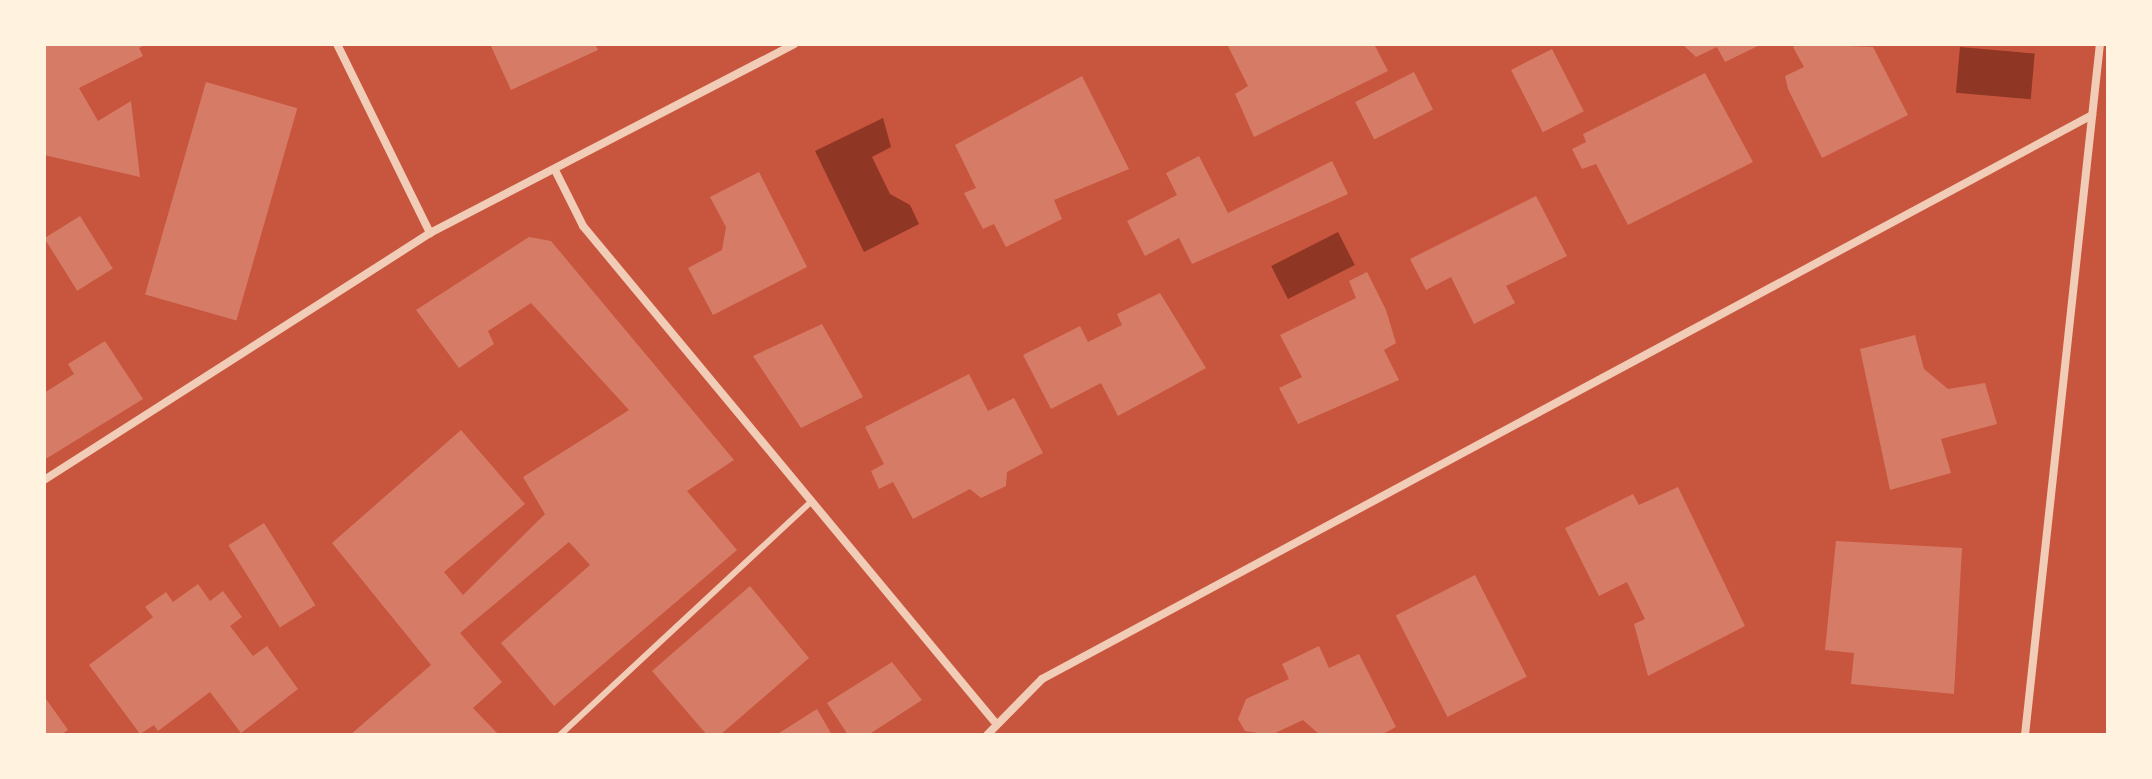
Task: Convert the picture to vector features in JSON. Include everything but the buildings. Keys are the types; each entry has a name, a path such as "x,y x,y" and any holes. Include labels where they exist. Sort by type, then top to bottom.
{"street":[{"path":"337,44 430,233"},
{"path":"44,480 430,233 794,44"},
{"path":"2025,735 2100,44"},
{"path":"987,735 994,721 1042,679 2092,115"},
{"path":"555,170 583,226 994,721"}],"lane":[{"path":"560,735 812,501"}],"shaded area":[{"path":"1960,47 2035,54 2031,99 1956,93"},
{"path":"883,118 891,147 872,157 890,194 910,205 919,224 864,252 815,151"},
{"path":"1338,232 1355,265 1288,299 1271,266"}]}
